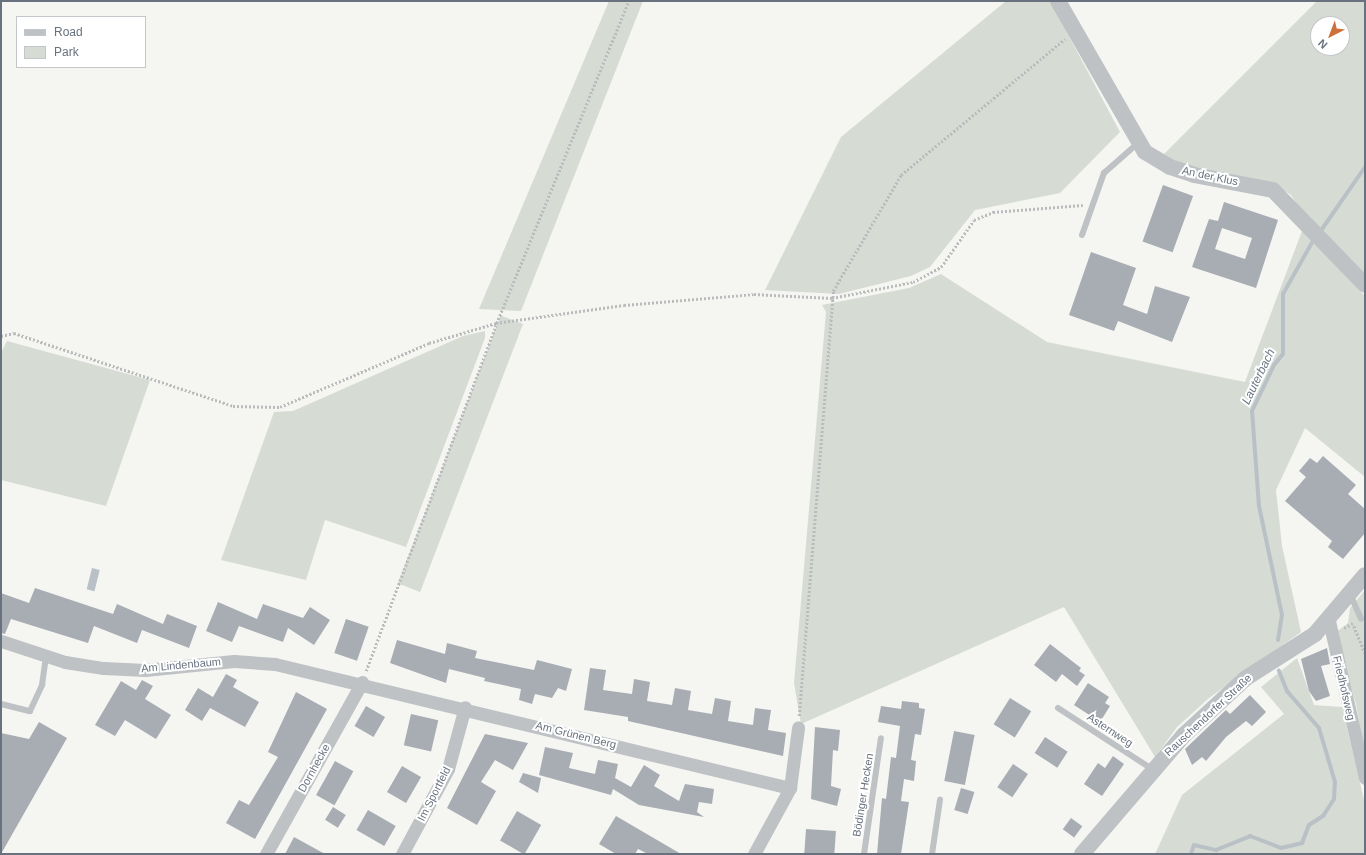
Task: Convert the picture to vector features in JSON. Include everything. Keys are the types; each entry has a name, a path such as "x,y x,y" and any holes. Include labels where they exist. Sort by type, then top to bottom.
{"street":[{"name":"An der Klus","path":"1058,1 1138,143 1170,167 1272,190 1284,198 1303,223 1365,285"},
{"name":"Rauschendorfer Straße","path":"1082,854 1152,769 1246,678 1329,621 1365,575"},
{"name":"Friedhofsweg","path":"1329,621 1365,778"},
{"name":"Am Lindenbaum","path":"1,641 46,656 104,668 145,670 234,661 276,664 362,682"},
{"name":"Am Grünen Berg","path":"362,682 790,788"},
{"name":"Dornhecke","path":"266,854 362,682"},
{"name":"Im Sportfeld","path":"402,854 448,769 465,707"},
{"path":"754,854 790,788 798,728"}],"lane":[{"path":"1082,235 1104,173 1138,143"},
{"path":"1350,593 1360,619"},
{"path":"1,704 30,711 42,685 46,656"},
{"name":"Asternweg","path":"1058,708 1152,769"},
{"name":"Bödinger Hecken","path":"864,854 881,738"},
{"path":"932,854 940,800"}],"path":[{"path":"362,682 496,323 629,1"},
{"path":"798,728 833,291 901,174 1074,31"},
{"path":"1,336 14,333 233,406 280,407 429,343 496,323 624,305 754,294 832,298 913,282 941,267 974,220 993,212 1093,204"},
{"path":"1360,619 1352,623 1365,653"}],"green space":[{"path":"609,1 643,1 521,311 479,309"},
{"path":"1006,1 1050,1 1120,132 1060,193 975,210 930,267 911,276 839,294 765,290 841,137"},
{"path":"1317,1 1365,1 1365,277 1306,218 1291,195 1276,185 1189,167 1163,155"},
{"path":"1302,231 1365,296 1365,477 1305,428 1276,490 1282,546 1301,632 1209,698 1177,727 1155,757 1064,607 801,724 794,683 826,312 822,305 909,288 941,274 1047,342 1245,382"},
{"path":"501,315 523,324 420,592 398,583"},
{"path":"485,331 485,338 406,547 325,520 306,580 221,560 274,412 293,411 463,336"},
{"path":"7,341 150,380 106,506 1,480 1,353"},
{"path":"1365,590 1365,754 1356,704 1335,633 1348,623 1350,608"},
{"path":"1297,658 1314,705 1342,707 1365,804 1365,854 1155,854 1182,795 1284,714 1261,687"}],"shaded area":[{"path":"92,568 100,570 94,591 87,589"}],"building":[{"path":"1163,185 1193,196 1173,252 1142,241"},
{"path":"1224,202 1278,220 1256,288 1192,267 1209,219 1218,221","holes":["1222,228 1252,238 1245,259 1215,249"]},
{"path":"1091,252 1136,268 1123,305 1147,314 1155,286 1190,297 1172,342 1118,321 1114,331 1069,315"},
{"path":"1323,456 1356,485 1348,494 1365,509 1365,533 1343,559 1328,547 1332,541 1285,501 1306,477 1299,471 1310,458 1317,463"},
{"path":"35,588 113,614 117,604 163,624 167,614 197,626 189,648 142,630 137,643 94,626 88,643 11,619 5,634 1,633 1,593 29,603"},
{"path":"218,602 257,619 263,604 303,618 310,607 330,620 314,645 288,628 283,642 239,626 232,642 206,631"},
{"path":"346,619 369,627 357,661 334,653"},
{"path":"397,640 445,654 447,643 477,651 475,658 534,670 537,660 572,669 566,691 558,688 552,698 535,694 532,704 519,700 521,689 484,681 485,678 449,669 446,683 390,663"},
{"path":"1050,644 1081,668 1079,671 1085,675 1077,686 1062,674 1056,682 1034,665"},
{"path":"1327,648 1330,664 1321,666 1330,696 1316,701 1309,691 1301,659"},
{"path":"590,668 606,670 603,690 632,694 634,679 650,682 647,701 672,705 675,688 691,691 688,710 712,714 715,698 731,701 728,721 753,725 755,708 771,710 768,730 786,733 783,756 628,721 628,717 584,710"},
{"path":"226,674 237,680 233,687 259,702 245,727 210,708 202,721 185,710 198,688 213,697"},
{"path":"142,680 153,686 145,699 171,715 156,739 125,720 115,736 95,725 121,681 136,690"},
{"path":"1088,683 1109,697 1105,703 1110,706 1100,722 1074,705"},
{"path":"296,692 327,709 255,839 226,823 239,800 249,805 278,757 268,752"},
{"path":"1250,695 1266,712 1252,726 1246,721 1226,737 1206,761 1202,757 1192,765 1185,749 1226,710 1230,714"},
{"path":"1010,698 1031,711 1015,738 994,724"},
{"path":"902,701 919,703 919,708 925,709 921,735 915,734 911,760 916,761 914,781 904,779 901,801 909,802 901,854 877,854 882,798 886,799 891,757 896,758 900,726 878,722 881,706 901,709"},
{"path":"366,706 385,717 374,737 354,726"},
{"path":"411,714 438,720 431,751 404,745"},
{"path":"39,722 67,738 1,854 1,733 29,739"},
{"path":"815,727 840,730 838,751 833,750 831,786 841,789 837,806 811,799"},
{"path":"954,731 975,735 965,785 944,781"},
{"path":"485,734 528,743 513,770 495,760 481,782 496,791 477,825 447,808"},
{"path":"1045,737 1068,752 1057,768 1035,753"},
{"path":"545,747 573,753 569,768 595,774 598,760 618,764 615,778 631,787 644,765 660,775 654,786 679,801 685,784 714,789 712,804 699,802 697,812 704,817 639,805 613,789 611,795 539,775"},
{"path":"1113,756 1124,764 1102,796 1084,784 1098,763 1105,768"},
{"path":"335,761 353,771 334,805 316,795"},
{"path":"1013,764 1028,774 1012,797 997,787"},
{"path":"402,766 421,777 406,803 387,792"},
{"path":"523,773 541,778 538,793 519,782"},
{"path":"961,788 974,792 968,814 954,810"},
{"path":"333,807 346,815 338,828 325,820"},
{"path":"368,810 396,826 384,846 356,830"},
{"path":"517,811 541,825 525,854 500,840"},
{"path":"616,816 681,854 648,854 638,849 635,854 616,854 599,844"},
{"path":"1071,818 1082,826 1074,838 1063,829"},
{"path":"806,829 836,831 834,854 804,854"},
{"path":"294,837 325,854 285,854"}],"waterway":[{"name":"Lauterbach","path":"1320,232 1365,167"},
{"name":"Lauterbach","path":"1278,640 1282,615 1259,506 1252,411 1274,365 1283,354 1283,294 1314,239"},
{"name":"Lauterbach","path":"1191,854 1194,845 1216,850 1250,836 1281,848 1302,843 1309,825 1323,816 1334,799 1335,782 1319,728 1287,691 1279,671"}]}
